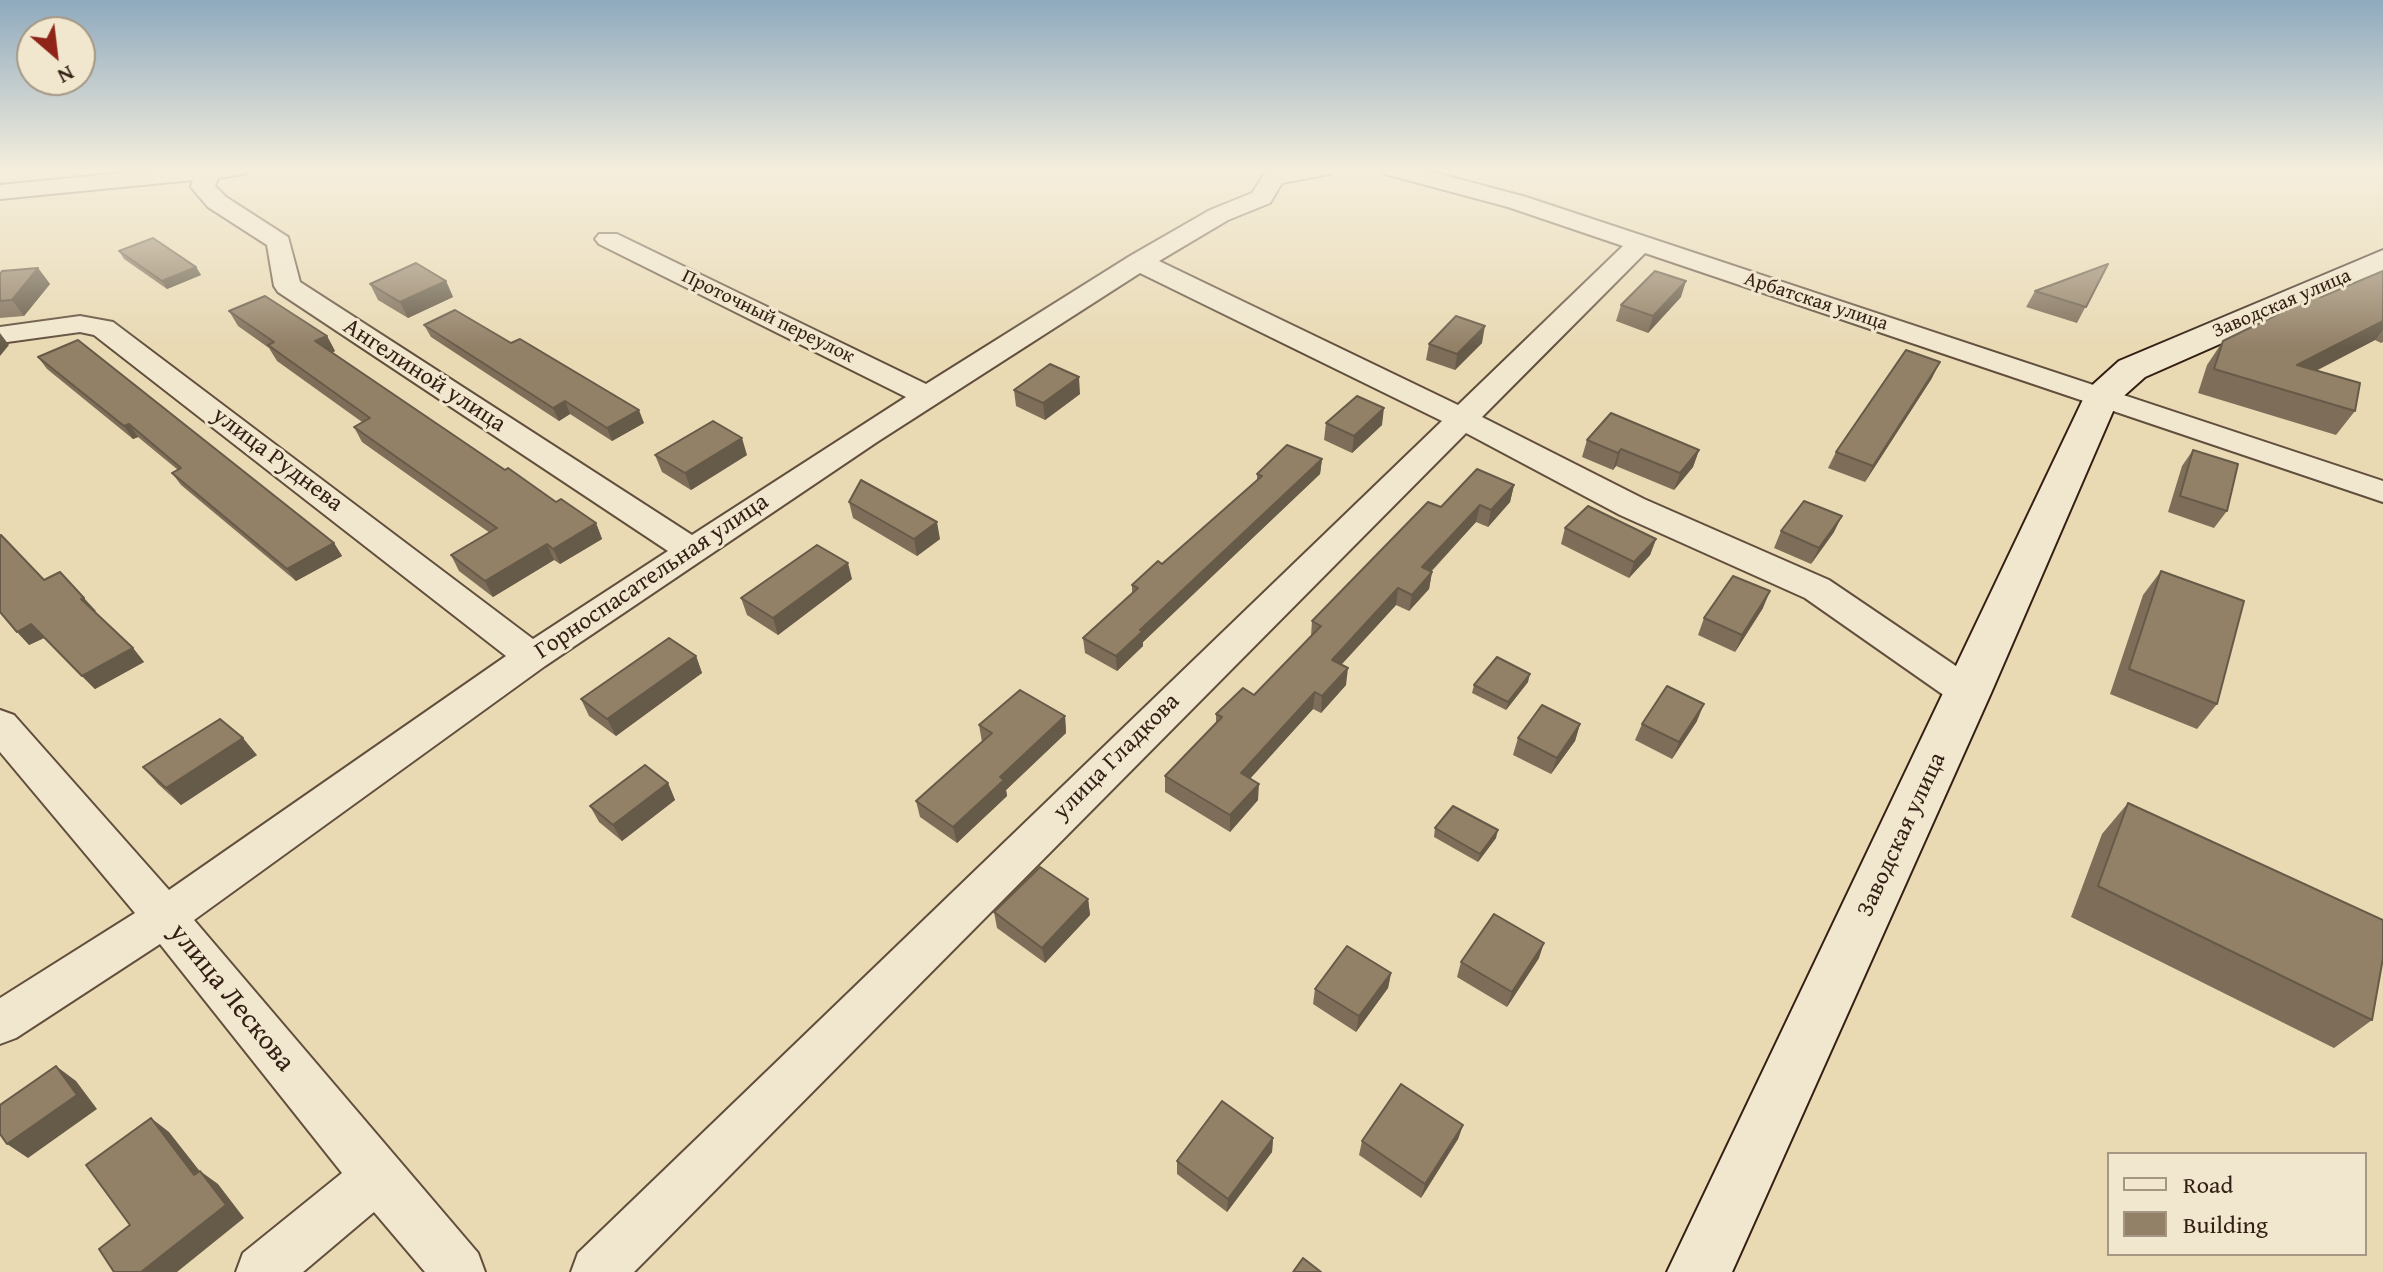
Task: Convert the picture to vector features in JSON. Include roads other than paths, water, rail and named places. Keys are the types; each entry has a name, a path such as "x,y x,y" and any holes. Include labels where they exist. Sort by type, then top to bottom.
{"street":[{"name":"Ангелиной улица","path":"258,228 279,242 287,286 691,550"},
{"name":"Горноспасательная улица","path":"0,1023 165,917 532,657 691,550 928,396 1196,228"},
{"name":"Арбатская улица","path":"1594,228 2101,397"},
{"name":"Проточный переулок","path":"608,239 928,396"},
{"name":"улица Гладкова","path":"597,1272 1460,418 1640,244"},
{"name":"Заводская улица","path":"1699,1272 1968,693 2101,397 2132,369 2383,260"},
{"path":"1139,262 1460,418 1632,507 1817,589 1968,693"},
{"name":"улица Руднева","path":"0,335 80,324 103,328 532,657"},
{"path":"2101,397 2383,492"},
{"name":"улица Лескова","path":"0,725 165,917 377,1177 459,1272"},
{"path":"262,1272 377,1177"}]}
